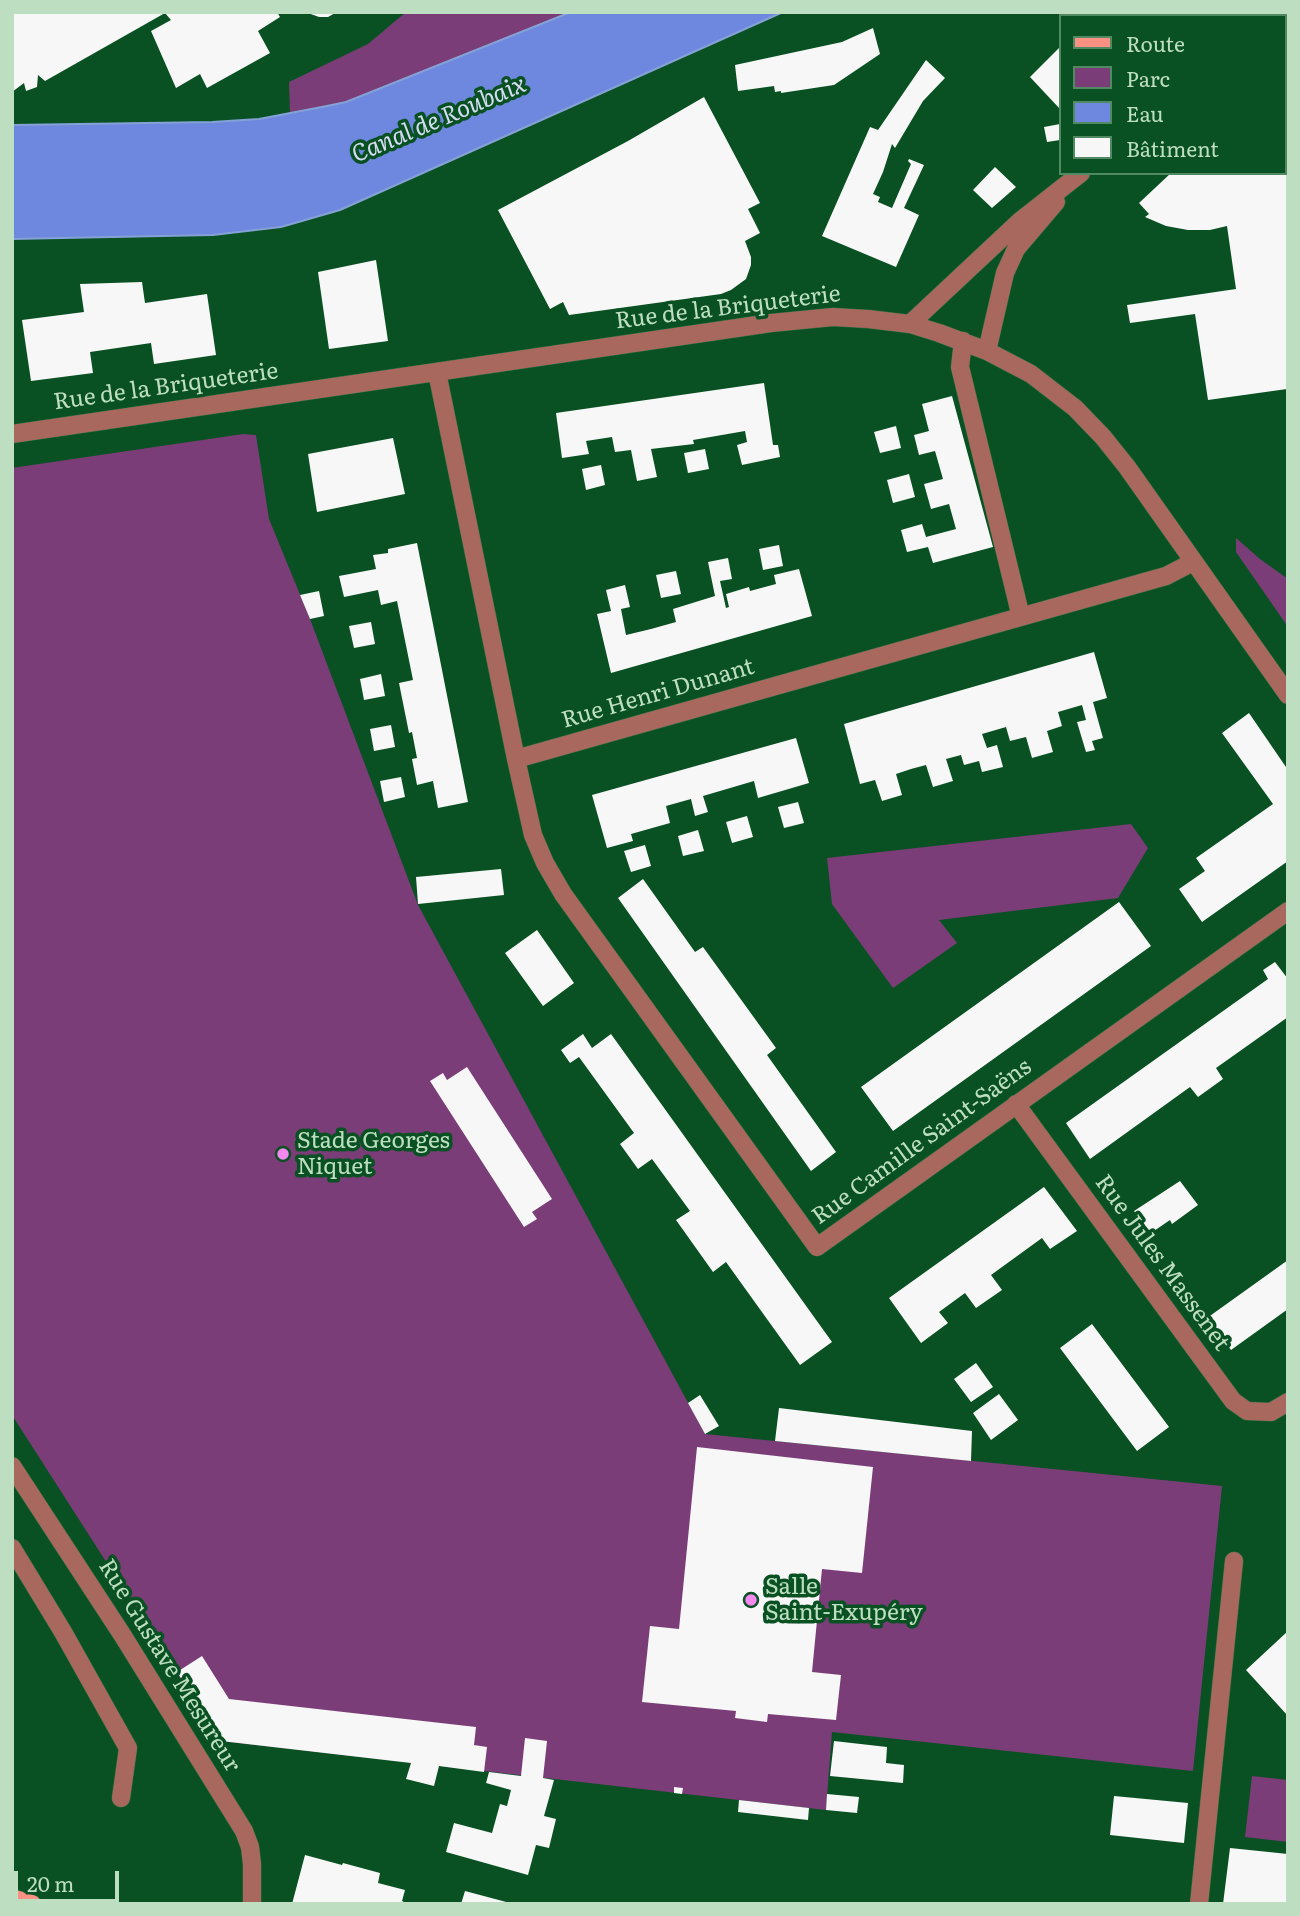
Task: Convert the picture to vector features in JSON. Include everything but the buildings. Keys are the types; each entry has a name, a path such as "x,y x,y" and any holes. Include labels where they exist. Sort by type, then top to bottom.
{"main road":[{"path":"12,1898 32,1904"}],"street":[{"path":"910,324 1020,221 1076,178"},
{"path":"987,351 1005,273 1016,249 1076,178"},
{"name":"Rue de la Briqueterie","path":"12,434 771,323 833,317 910,324 987,351 1031,374 1075,408 1127,467 1288,695"},
{"path":"963,341 960,368 1021,617"},
{"path":"437,372 516,759"},
{"name":"Rue Henri Dunant","path":"516,759 1166,576 1193,562"},
{"name":"Rue Camille Saint-Saëns","path":"516,759 533,835 563,894 817,1247 1288,911"},
{"name":"Rue Jules Massenet","path":"1016,1104 1233,1401 1247,1411 1271,1412 1288,1402"},
{"name":"Rue Gustave Mesureur","path":"12,1466 244,1831 252,1864 252,1904"},
{"path":"12,1548 128,1748 121,1798"},
{"path":"1199,1904 1234,1561"}],"green space":[{"path":"406,12 571,12 346,102 290,113 289,82 368,44"},
{"name":"Stade Georges Niquet","path":"243,434 256,435 269,519 310,619 418,905 705,1434 1222,1486 1193,1771 832,1732 826,1810 221,1741 12,1415 12,468"},
{"path":"1236,538 1288,579 1288,627 1236,552"},
{"path":"1131,824 1148,848 1118,898 939,920 957,943 893,988 832,904 827,858"},
{"path":"1252,1776 1288,1780 1288,1842 1245,1837"}],"water":[{"name":"Canal de Roubaix","path":"571,12 783,12 340,210 281,227 213,235 12,239 12,125 212,122 259,119 327,106 346,102"}],"place":[{"name":"Stade Georges Niquet","path":"283,1154"},
{"name":"Salle Saint-Exupéry","path":"751,1600"}]}
